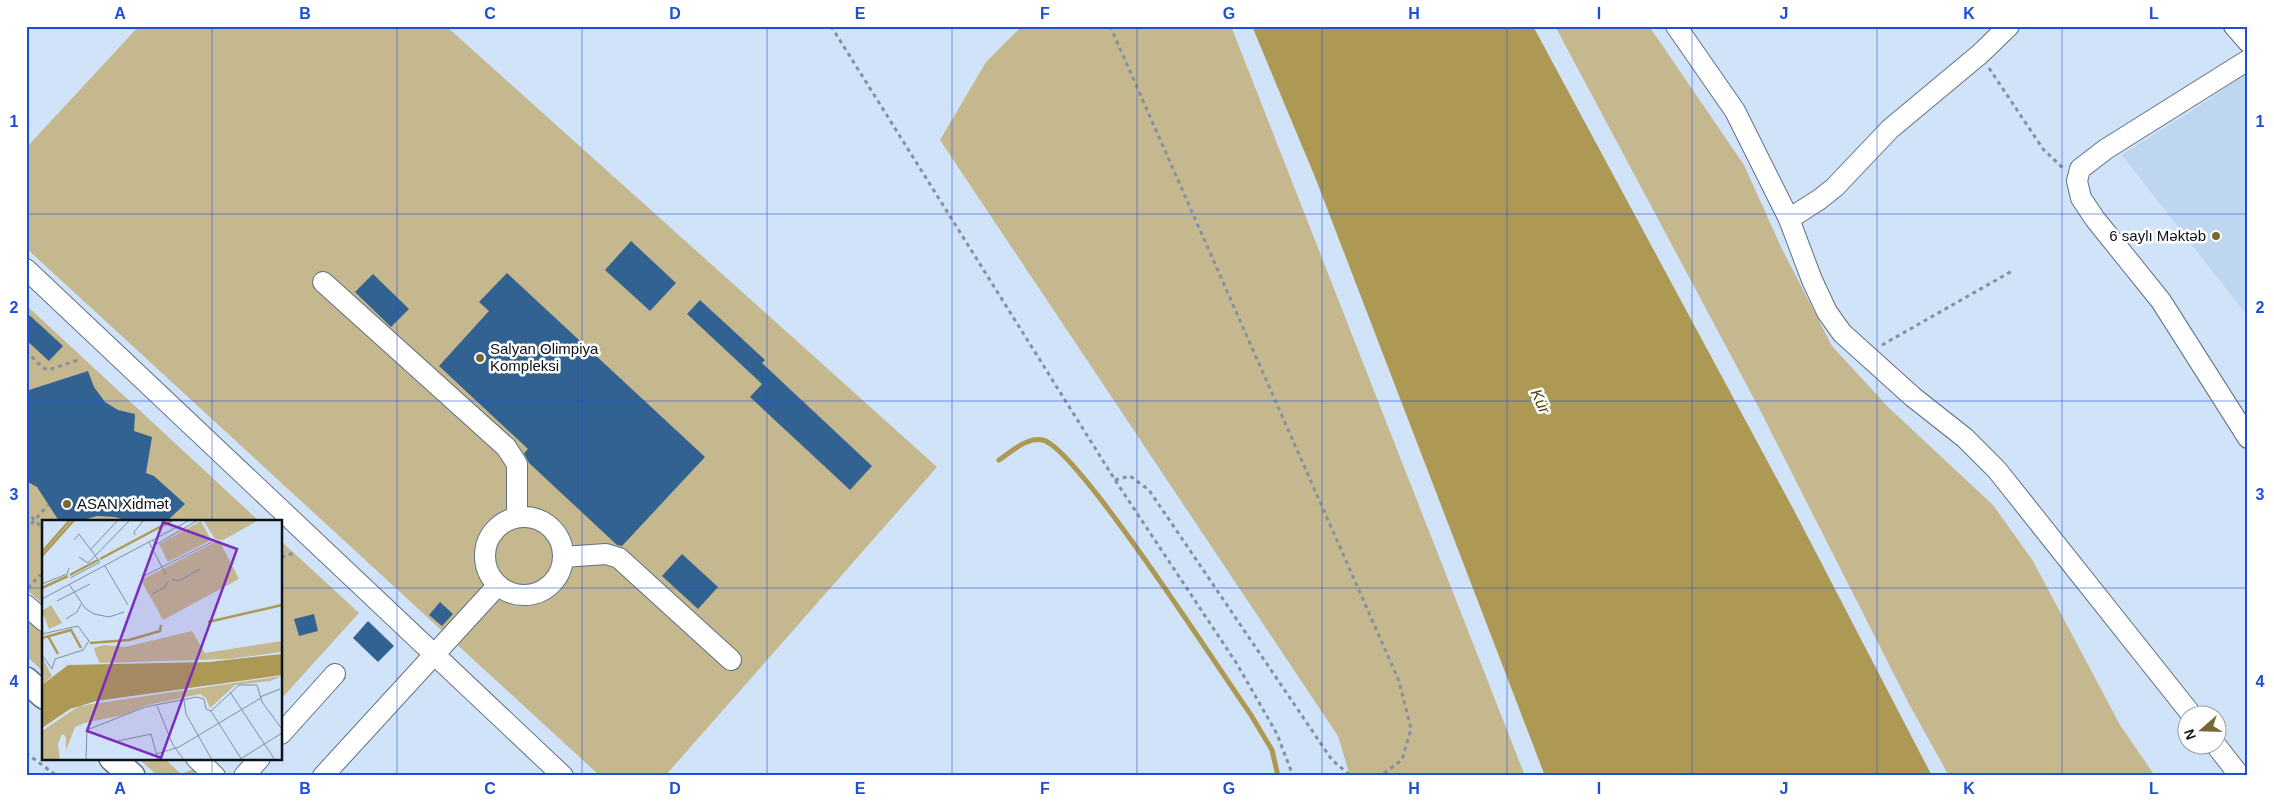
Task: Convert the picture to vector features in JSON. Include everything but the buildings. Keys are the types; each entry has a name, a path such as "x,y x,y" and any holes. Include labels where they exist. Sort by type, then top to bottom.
{"main road":[{"path":"26,680 42,694"},
{"path":"114,760 132,776"}],"street":[{"path":"1676,26 1735,111 1789,219 1812,280 1827,312 1842,333 1913,397 1965,438 1996,470 2184,704"},
{"path":"1789,219 1835,187 1890,129 1980,54 2009,26"},
{"path":"2234,26 2248,42"},
{"path":"2248,60 2106,149 2080,169 2077,181 2081,198 2095,219 2161,301 2248,438"},
{"path":"26,269 563,776"},
{"path":"323,282 506,447 517,464 517,517"},
{"path":"529,516 550,526 562,546 564,558 561,570 555,581 545,589 534,594 521,595 509,592 498,585 490,576 486,564 487,545 495,529 505,521 529,516"},
{"path":"564,558 606,554 619,558 732,660"},
{"path":"323,776 498,585"},
{"path":"26,605 42,619"},
{"path":"282,733 335,674"},
{"path":"2223,754 2240,776"},
{"path":"198,760 216,776"},
{"path":"244,776 258,760"}],"path":[{"path":"831,26 1115,480 1238,664 1277,734 1293,776"},
{"path":"1110,26 1399,680 1410,729 1402,760 1380,776"},
{"path":"1980,54 2043,149 2077,181"},
{"path":"1869,357 1891,338 2012,271"},
{"path":"26,351 42,367 48,370 78,360"},
{"path":"1115,480 1130,476 1149,490 1332,760 1351,776"},
{"path":"26,530 48,505"},
{"path":"26,511 42,528"},
{"path":"282,557 294,553"},
{"path":"26,591 42,575"},
{"path":"26,752 57,776"}],"shaded area":[{"name":"Salyan Olimpiya Kompleksi","path":"139,26 446,26 937,467 665,776 600,776 26,248 26,148"},
{"path":"1022,26 1231,26 1525,776 1350,776 1338,736 940,140 986,62"},
{"path":"1555,26 1649,26 1744,165 1781,247 1832,346 1889,408 1993,505 2033,561 2120,725 2155,776 1949,776 1908,702 1760,410"},
{"name":"6 saylı Məktəb","path":"2248,72 2248,317 2122,155 2207,101"},
{"path":"26,305 258,520 42,520 42,603 26,589"},
{"path":"282,542 359,613 282,698"},
{"path":"26,616 42,631 42,670 26,656"},
{"path":"140,760 166,760 181,774 193,769 202,776 158,776"}],"water":[{"name":"Kür","path":"1252,26 1533,26 1797,516 1932,776 1545,776 1315,177"}],"waterway":[{"path":"999,460 1026,442 1037,439 1043,440 1061,453 1086,481 1149,565 1251,715 1272,750 1278,776"}],"place":[{"name":"6 saylı Məktəb","path":"2216,236"},
{"name":"Salyan Olimpiya Kompleksi","path":"480,358"},
{"name":"ASAN Xidmət","path":"67,504"}]}
